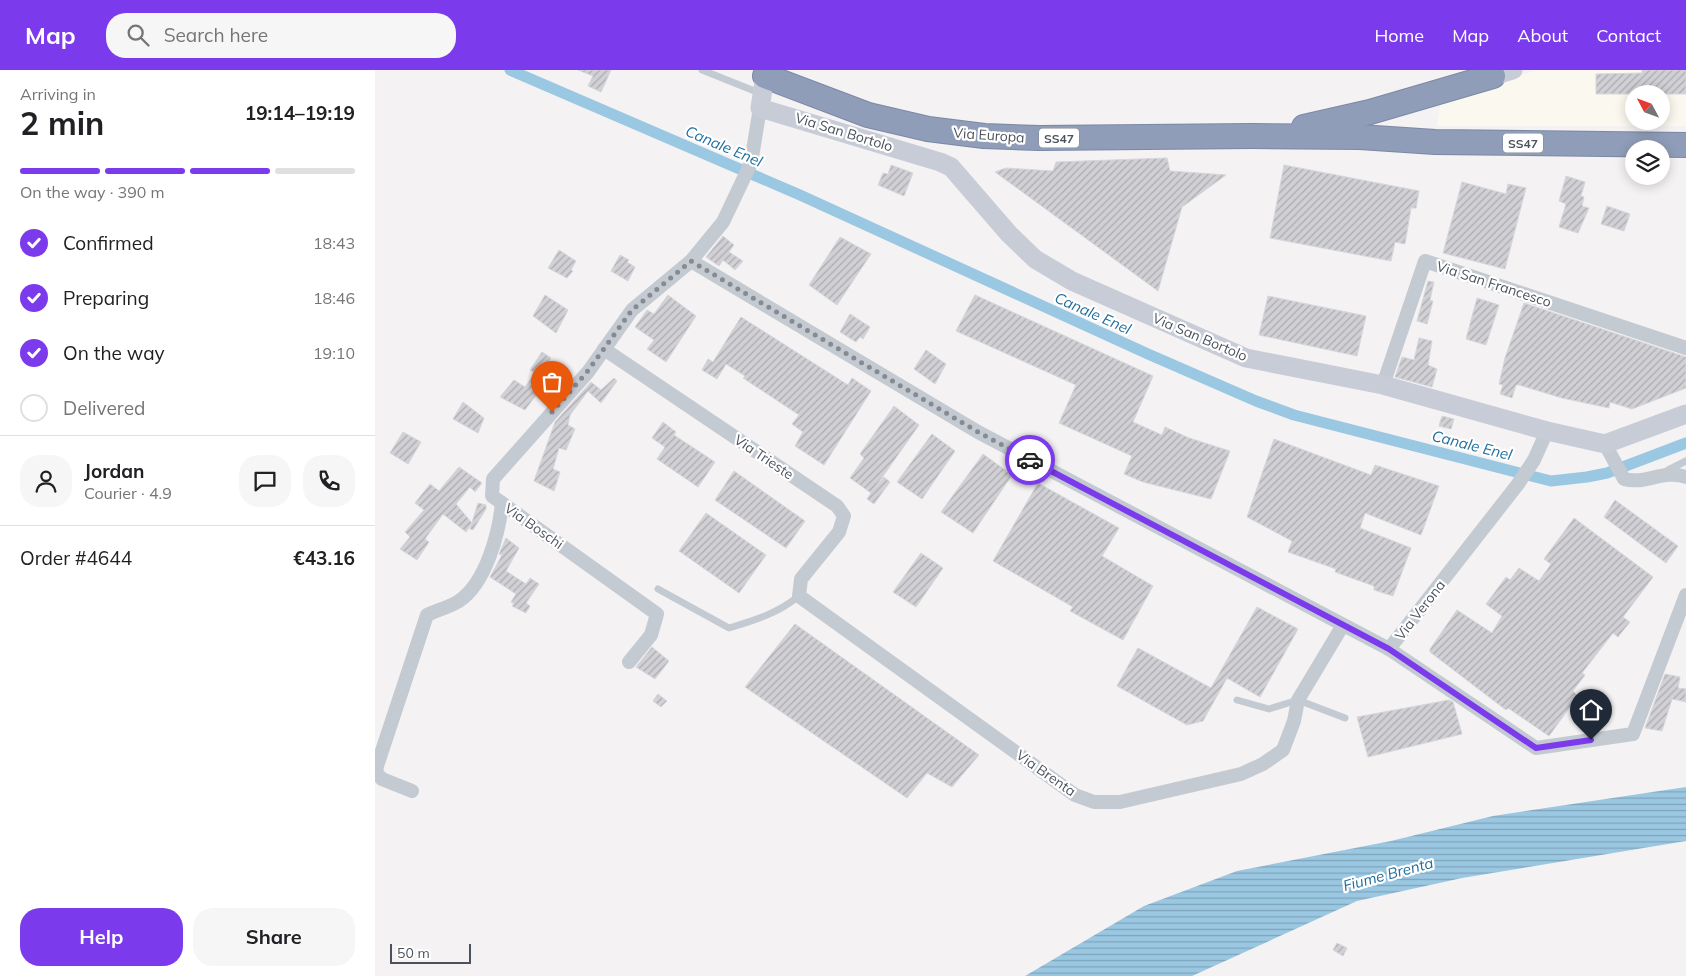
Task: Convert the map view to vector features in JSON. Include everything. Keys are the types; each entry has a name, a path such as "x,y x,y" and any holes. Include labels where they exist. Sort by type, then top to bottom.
{"highway":[{"path":"1252,136 1354,116 1503,73"},
{"name":"Via Europa","path":"763,93 947,132 1039,138 1252,136"},
{"name":"SS47","path":"1360,137 1424,131 1686,134"},
{"name":"SS47","path":"1252,136 1360,137 1435,142 1625,144"},
{"name":"SS47","path":"1670,145 1686,145"},
{"path":"1670,150 1686,154"}],"street":[{"name":"Via Boschi","path":"629,662 651,635 657,614 492,496 493,478 587,372 632,310 691,261 723,222 751,163 763,93"},
{"name":"Via San Bortolo","path":"763,93 951,168 1009,234 1035,259 1081,286 1246,358 1383,385 1547,431 1610,451"},
{"name":"Via Verona","path":"691,261 978,432 1389,649 1518,484 1534,460 1547,431"},
{"name":"Via San Francesco","path":"1383,385 1425,262 1686,348"},
{"name":"Via Trieste","path":"604,349 837,506 844,516 839,532 801,579 799,596"},
{"path":"1686,414 1610,451 1625,479 1636,482 1667,474 1686,477"},
{"path":"412,791 382,779 376,773 377,766 427,615 457,602 471,589 494,542 503,503"},
{"name":"Via Brenta","path":"799,596 1075,795 1094,802 1120,802 1241,774 1263,764 1283,750 1294,721 1298,700 1343,625"},
{"path":"1389,649 1536,748 1633,734 1686,596"}],"lane":[{"path":"702,70 763,93"},
{"path":"1667,474 1667,470 1686,461"},
{"path":"658,589 729,628 761,619 783,609 799,596"},
{"path":"1237,700 1269,709 1298,700 1345,718"}],"shaded area":[{"path":"1538,70 1686,70 1686,126 1670,126 1670,85 1625,85 1625,126 1437,126 1441,102"}],"water":[{"name":"Fiume Brenta","path":"1686,787 1686,841 1462,878 1357,901 1192,976 1025,976 1144,906 1237,871 1391,841 1493,816"}],"building":[{"path":"578,70 611,70 601,92 588,86 593,76"},
{"path":"1642,70 1686,70 1686,94 1670,94 1670,85 1625,85 1625,94 1596,94 1596,74 1642,73"},
{"path":"1167,158 1170,171 1226,175 1182,207 1158,291 995,172 1006,168 1053,171 1056,162"},
{"path":"891,165 913,173 904,196 878,185 883,173 888,174"},
{"path":"1284,165 1419,191 1416,208 1411,208 1405,244 1395,242 1391,261 1270,238"},
{"path":"1566,176 1585,182 1581,196 1584,197 1582,206 1589,208 1578,233 1559,227 1566,204 1559,201"},
{"path":"1462,182 1506,194 1508,184 1526,188 1505,269 1443,253"},
{"path":"1607,206 1630,214 1624,231 1601,224"},
{"path":"723,236 734,245 729,252 743,261 735,270 723,260 719,266 706,257"},
{"path":"840,237 871,254 837,305 809,285"},
{"path":"559,250 576,261 571,270 573,271 567,278 548,268"},
{"path":"620,255 629,260 627,262 635,267 628,281 611,271"},
{"path":"1428,281 1434,282 1430,300 1433,301 1427,324 1417,321"},
{"path":"545,295 568,310 556,333 533,316"},
{"path":"668,295 696,316 666,362 647,349 654,340 635,327 647,310 654,314"},
{"path":"975,295 1153,376 1133,422 1162,435 1165,427 1189,438 1230,451 1211,499 1143,482 1124,474 1132,456 1059,423 1076,385 956,331"},
{"path":"1268,296 1366,316 1357,356 1259,335"},
{"path":"1477,298 1499,305 1486,345 1466,339"},
{"path":"1524,303 1686,357 1686,388 1632,409 1610,402 1609,408 1562,398 1519,385 1516,385 1512,398 1500,394 1503,385 1499,384 1505,358"},
{"path":"850,314 870,327 863,339 860,337 856,342 840,332"},
{"path":"741,317 848,385 852,378 871,391 824,465 795,446 803,432 792,424 799,415 743,378 745,376 726,364 717,379 702,370 708,359 713,362"},
{"path":"1419,338 1432,341 1428,365 1437,369 1432,387 1395,377 1402,357 1414,360"},
{"path":"926,350 946,364 935,384 914,369"},
{"path":"542,352 551,358 547,363 570,379 564,386 559,382 557,385 548,379 525,410 500,397 514,380 525,387 535,373 530,370"},
{"path":"614,378 617,381 601,403 588,391 570,415 568,425 575,429 566,450 559,448 553,469 560,472 554,491 534,481 555,422 591,382 601,390"},
{"path":"463,402 484,418 478,433 453,419"},
{"path":"894,406 919,425 874,489 884,477 890,482 874,504 867,499 871,493 850,478 864,458 860,454"},
{"path":"1442,416 1454,419 1451,429 1439,426"},
{"path":"663,422 676,432 674,435 715,462 698,487 657,459 665,447 652,438"},
{"path":"403,432 421,442 408,464 390,453"},
{"path":"932,434 955,451 922,499 897,482"},
{"path":"1274,439 1371,475 1375,465 1439,486 1421,535 1365,513 1360,528 1411,548 1393,596 1374,590 1374,586 1335,572 1336,569 1288,552 1292,541 1247,517"},
{"path":"983,454 1012,475 973,533 941,512"},
{"path":"459,467 482,483 475,492 470,487 456,504 472,523 466,532 443,514 425,539 429,542 417,560 400,549 410,537 405,532 424,510 415,503 430,484 439,491"},
{"path":"734,471 805,521 786,548 715,500"},
{"path":"1038,483 1119,528 1102,556 1153,586 1123,640 1070,611 1073,607 993,561"},
{"path":"1615,500 1678,546 1666,563 1604,517"},
{"path":"478,503 486,505 486,509 473,530 470,529"},
{"path":"706,513 766,555 739,593 679,551"},
{"path":"1574,518 1653,577 1623,617 1630,622 1618,637 1613,633 1582,673 1585,675 1573,691 1578,696 1549,736 1508,708 1506,710 1430,652 1430,649 1457,610 1492,633 1502,616 1486,604 1506,577 1510,580 1519,568 1539,581 1551,564 1544,559"},
{"path":"506,538 519,548 506,571 526,584 530,578 539,584 526,603 530,606 526,613 512,606 514,604 511,602 516,594 490,577 502,555 499,554"},
{"path":"921,553 943,568 916,607 893,592"},
{"path":"1257,607 1298,629 1260,697 1227,678 1203,721 1187,725 1117,686 1138,648 1211,688"},
{"path":"795,624 979,755 952,787 927,773 907,798 745,687"},
{"path":"652,647 669,661 655,679 636,667"},
{"path":"1665,674 1680,677 1678,688 1686,689 1686,702 1672,699 1662,731 1645,728"},
{"path":"658,694 667,701 661,707 653,701"},
{"path":"1449,700 1453,702 1462,734 1368,757 1357,717"},
{"path":"1337,943 1347,948 1343,956 1333,950"}],"waterway":[{"name":"Canale Enel","path":"510,70 800,195 1148,354 1256,401 1294,415 1551,481 1607,473 1686,443"}],"way so far":[{"path":"552,412 587,372 632,310 691,261 978,432 1030,460"}],"route":[{"path":"1030,460 1389,649 1536,748 1591,740"}]}
